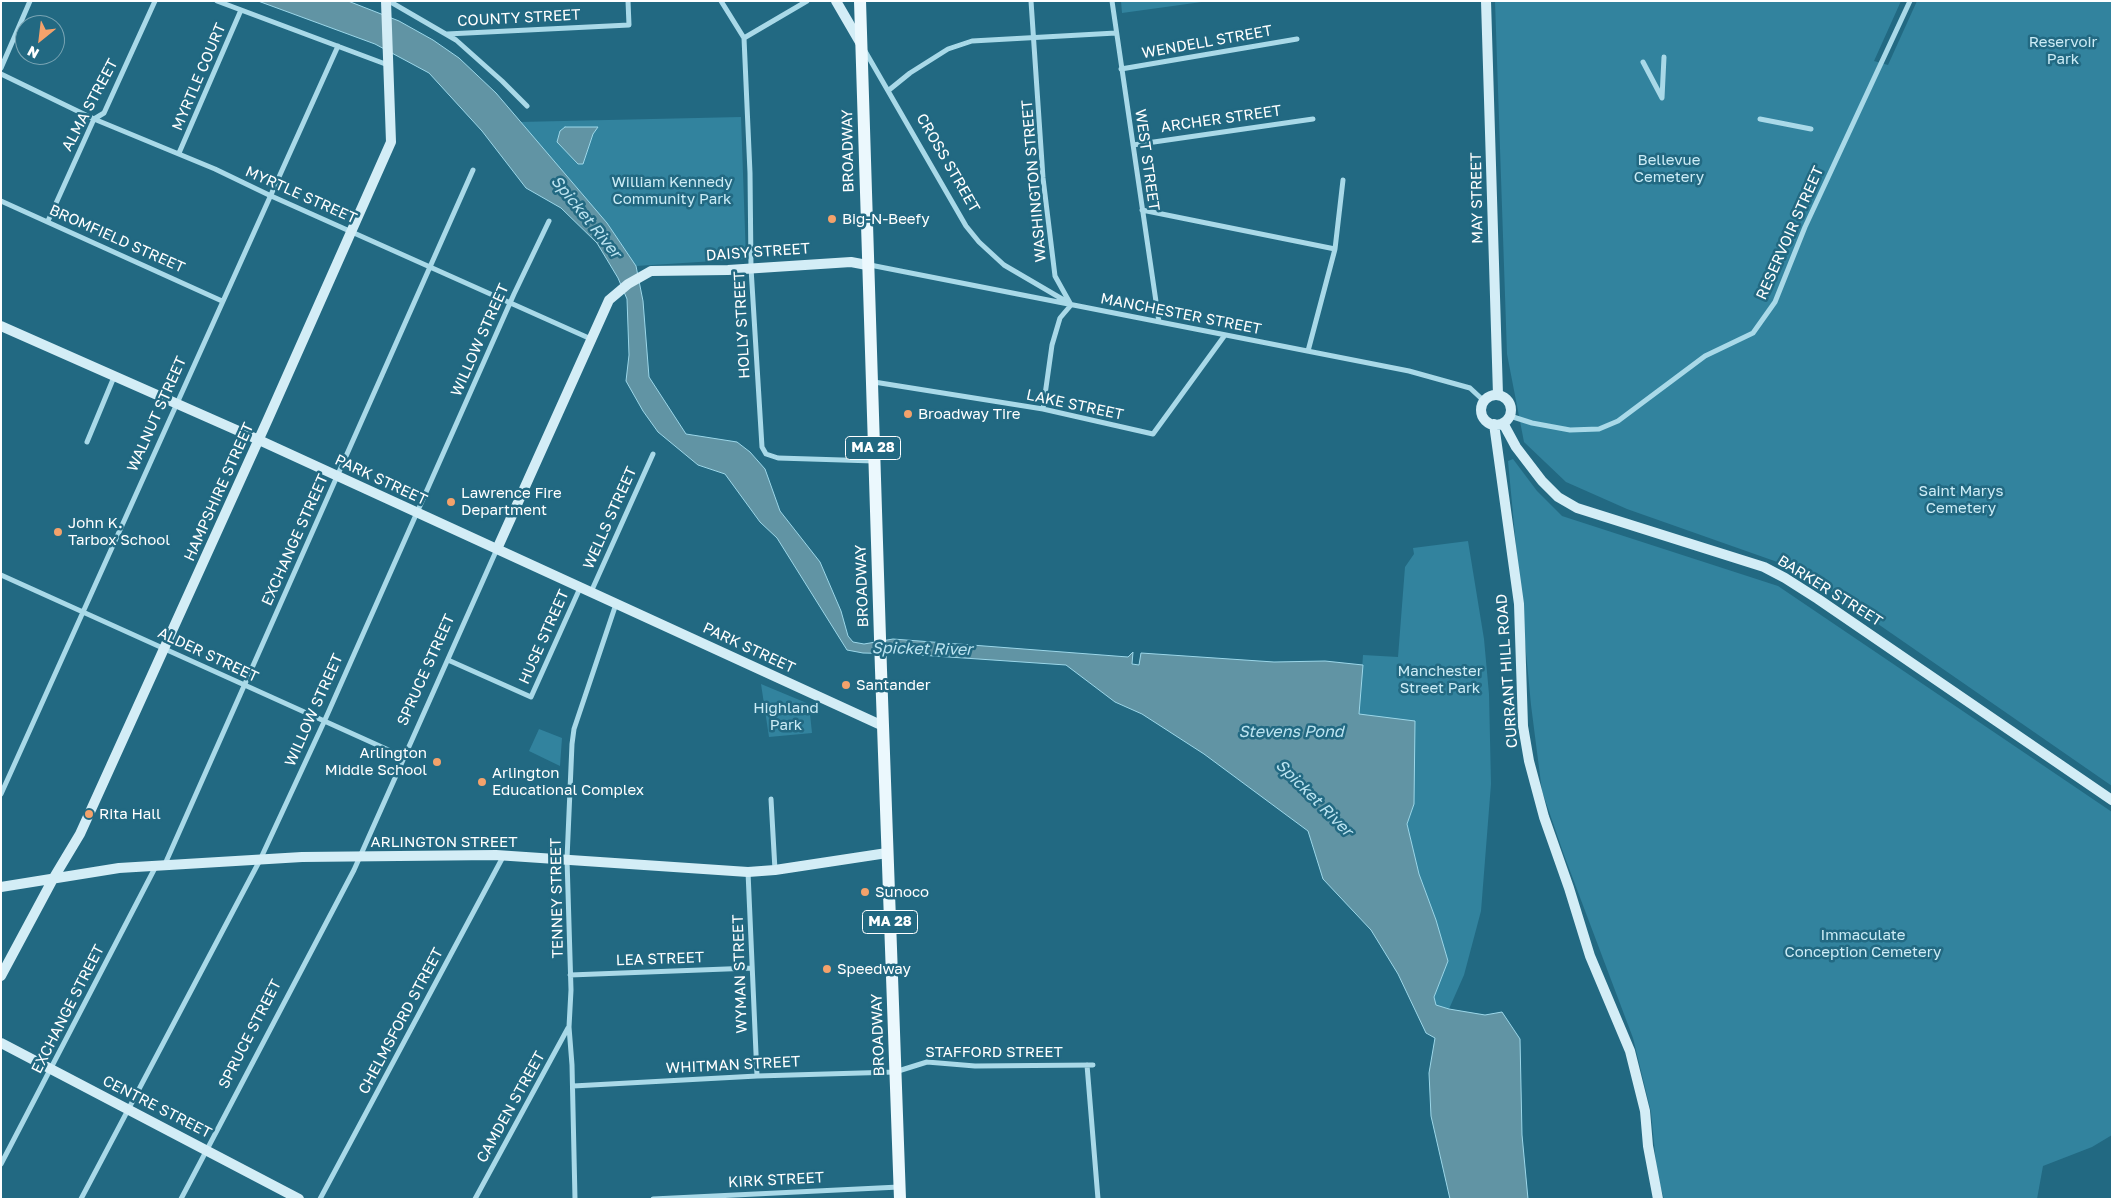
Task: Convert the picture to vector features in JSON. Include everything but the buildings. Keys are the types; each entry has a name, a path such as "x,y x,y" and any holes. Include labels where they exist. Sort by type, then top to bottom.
{"main road":[{"name":"CROSS STREET","path":"836,1 861,44"},
{"name":"BROADWAY","path":"860,1 882,726 900,1193"},
{"name":"MAY STREET","path":"1486,1 1498,395"},
{"name":"HAMPSHIRE STREET","path":"1,976 53,879 80,834 259,440 391,142 387,4"},
{"name":"DAISY STREET","path":"651,272 728,270 850,262 867,265"},
{"name":"SPRUCE STREET","path":"497,549 609,300 628,284 651,272"},
{"name":"PARK STREET","path":"1,326 259,440 882,726"},
{"path":"1498,395 1506,398 1509,402 1502,421 1489,423 1482,415 1481,410 1484,401 1488,397 1498,395"},
{"name":"BARKER STREET","path":"1502,421 1516,447 1542,481 1558,497 1577,508 1764,567 1785,578 2112,800"},
{"name":"CURRANT HILL ROAD","path":"1502,421 1519,604 1523,726 1529,761 1544,817 1590,956 1630,1051 1645,1111 1648,1146 1658,1199"},
{"name":"ARLINGTON STREET","path":"1,887 119,868 302,857 504,855 748,872 775,870 887,853"},
{"name":"CENTRE STREET","path":"1,1043 300,1199"}],"street":[{"path":"1,68 30,1"},
{"name":"ALMA STREET","path":"48,221 94,119 104,113 155,1"},
{"path":"217,1 338,46 388,60"},
{"name":"COUNTY STREET","path":"447,34 629,25 628,1"},
{"path":"722,1 744,38 807,1"},
{"name":"WASHINGTON STREET","path":"1031,1 1035,37 1043,178 1055,276 1071,305"},
{"name":"WEST STREET","path":"1112,1 1158,322"},
{"name":"RESERVOIR STREET","path":"1502,421 1532,423 1570,430 1599,429 1618,421 1706,356 1753,333 1774,302 1805,227 1910,1"},
{"path":"387,4 447,34 474,54 527,106"},
{"name":"MYRTLE COURT","path":"179,153 241,10"},
{"path":"889,90 910,73 948,49 972,41 1116,33"},
{"name":"HOLLY STREET","path":"744,38 750,173 751,268 762,447 766,454 778,458 874,461"},
{"name":"WENDELL STREET","path":"1122,69 1297,40"},
{"name":"CROSS STREET","path":"861,44 966,226 979,242 1004,265 1071,305"},
{"name":"WALNUT STREET","path":"1,794 269,195 338,46"},
{"path":"1643,62 1662,98 1664,57"},
{"name":"MYRTLE STREET","path":"1,74 94,119 179,153 591,339"},
{"name":"ARCHER STREET","path":"1133,145 1313,119"},
{"path":"1760,119 1811,129"},
{"name":"EXCHANGE STREET","path":"1,1164 160,865 244,686 472,170"},
{"path":"1308,351 1335,249 1343,180"},
{"name":"BROMFIELD STREET","path":"1,201 222,300"},
{"path":"1142,210 1335,249"},
{"name":"WILLOW STREET","path":"81,1199 260,860 549,221"},
{"name":"MANCHESTER STREET","path":"867,265 1409,371 1470,388 1484,401"},
{"path":"1043,409 1052,345 1060,318 1071,305"},
{"name":"LAKE STREET","path":"871,381 1043,409 1153,434 1225,335"},
{"path":"87,442 114,377"},
{"name":"WELLS STREET","path":"591,592 653,454"},
{"name":"SPRUCE STREET","path":"181,1199 360,857 497,549"},
{"name":"ALDER STREET","path":"2,577 83,611 244,686 404,757"},
{"name":"HUSE STREET","path":"448,660 531,697 580,587"},
{"name":"TENNEY STREET","path":"574,1199 567,860 574,729 617,604"},
{"path":"771,799 775,870"},
{"name":"CHELMSFORD STREET","path":"320,1199 504,855"},
{"name":"WYMAN STREET","path":"748,872 757,1076"},
{"name":"LEA STREET","path":"570,975 752,968"},
{"name":"CAMDEN STREET","path":"475,1199 569,1027"},
{"name":"STAFFORD STREET","path":"895,1072 927,1062 975,1066 1090,1065 1098,1199"},
{"name":"WHITMAN STREET","path":"573,1086 757,1076 895,1072"},
{"name":"KIRK STREET","path":"653,1199 900,1193"}],"green space":[{"path":"1121,1 1209,1 1122,13"},
{"path":"1495,1 1901,1 1874,61 1888,65 1917,1 2112,1 2112,786 1800,570 1627,509 1566,482 1524,442 1507,354"},
{"name":"William Kennedy Community Park","path":"741,117 746,259 636,266 607,223 519,122"},
{"name":"Immaculate Conception Cemetery","path":"1513,459 1537,491 1562,516 1778,586 2112,812 2112,1135 2092,1147 2043,1166 2037,1199 1664,1199 1657,1174 1651,1112 1633,1038 1542,791 1531,705 1508,461"},
{"name":"Manchester Street Park","path":"1468,541 1484,639 1489,694 1491,784 1481,911 1464,975 1449,1009 1436,1005 1434,997 1448,961 1436,920 1419,874 1407,824 1414,804 1413,787 1359,714 1363,655 1398,657 1405,567 1414,554 1413,548"},
{"name":"Highland Park","path":"761,684 809,704 812,733 769,737"},
{"path":"539,729 562,738 560,766 529,751"}],"water":[{"path":"258,1 348,1 399,21 433,40 459,58 496,93 607,223 636,266 643,301 649,377 686,434 737,442 750,452 765,469 780,511 820,562 841,611 848,636 853,642 864,644 893,639 1128,657 1133,652 1132,664 1139,665 1141,653 1274,662 1325,661 1363,665 1359,714 1415,721 1414,804 1407,824 1419,874 1436,920 1448,961 1434,997 1436,1005 1485,1015 1502,1012 1520,1039 1522,1135 1528,1199 1450,1199 1431,1116 1429,1073 1435,1038 1426,1033 1398,974 1371,930 1323,879 1308,831 1204,754 1142,714 1115,702 1066,665 863,653 847,650 777,538 760,522 725,474 698,465 658,432 643,411 626,381 629,355 627,299 618,278 597,243 561,208 526,188 482,131 429,73 375,44"},
{"path":"565,127 598,127 593,134 583,164 578,164 557,142 560,131"}],"place":[{"name":"Big-N-Beefy","path":"832,219"},
{"name":"Broadway Tire","path":"908,414"},
{"name":"Lawrence Fire Department","path":"451,502"},
{"name":"John K. Tarbox School","path":"58,532"},
{"name":"Santander","path":"846,685"},
{"name":"Arlington Middle School","path":"437,762"},
{"name":"Arlington Educational Complex","path":"482,782"},
{"name":"Rita Hall","path":"89,814"},
{"name":"Sunoco","path":"865,892"},
{"name":"Speedway","path":"827,969"}],"park label":[{"name":"Reservoir Park","path":"2063,50"},
{"name":"Bellevue Cemetery","path":"1669,168"},
{"name":"Saint Marys Cemetery","path":"1961,500"}],"water label":[{"name":"Spicket River","path":"586,217"},
{"name":"Spicket River","path":"922,649"},
{"name":"Stevens Pond","path":"1291,732"},
{"name":"Spicket River","path":"1314,798"}]}
